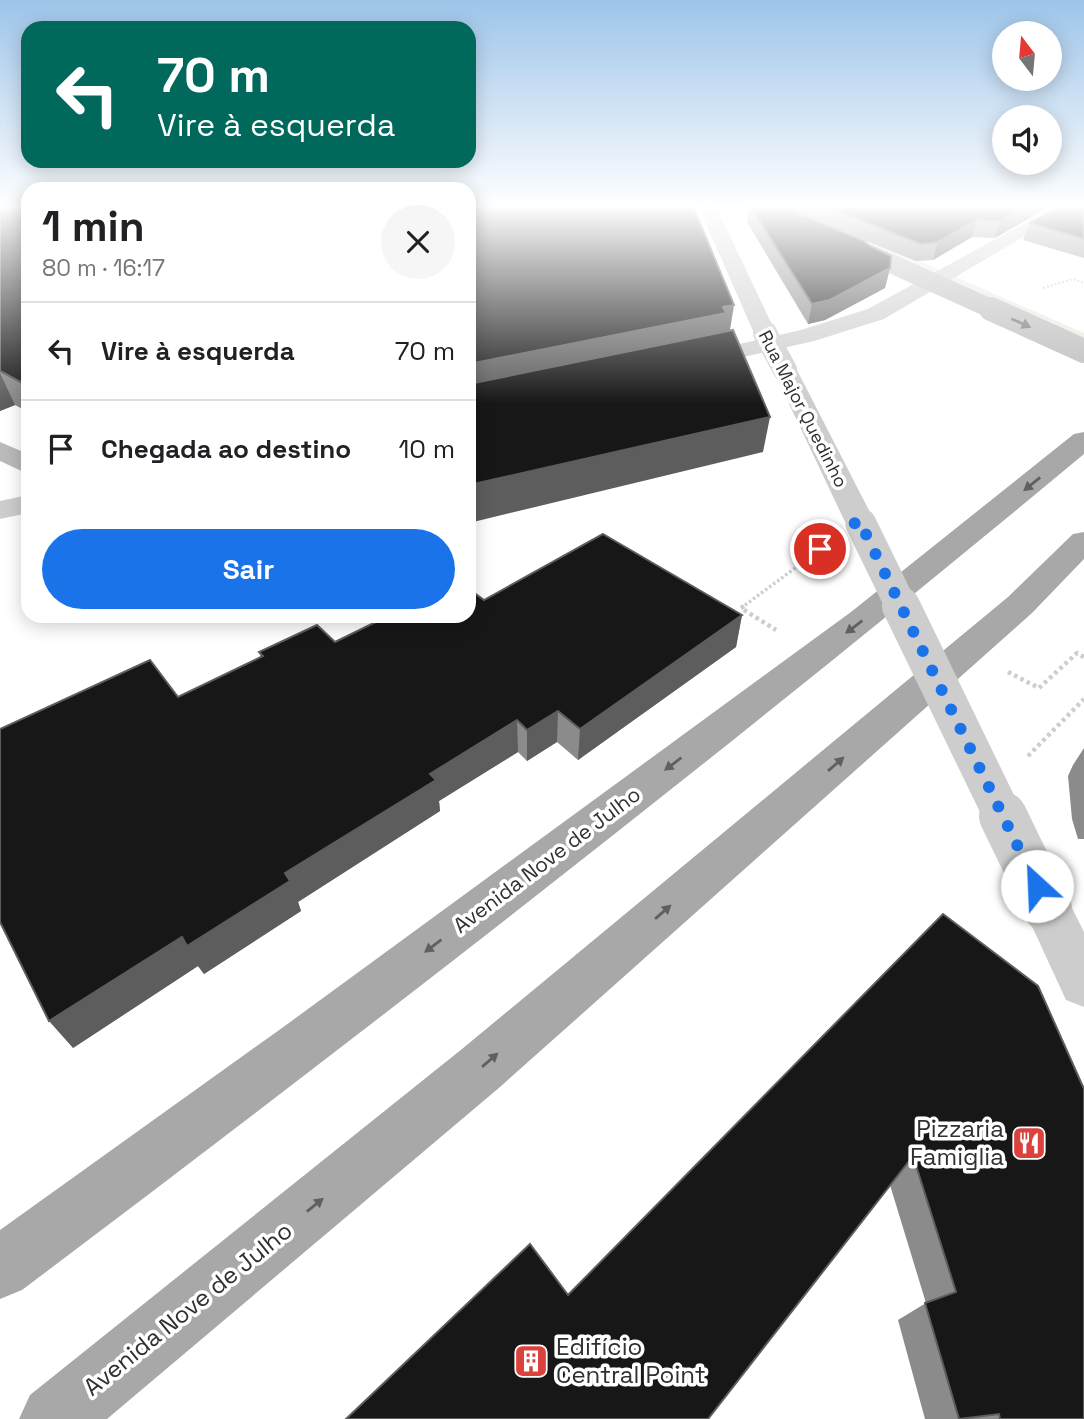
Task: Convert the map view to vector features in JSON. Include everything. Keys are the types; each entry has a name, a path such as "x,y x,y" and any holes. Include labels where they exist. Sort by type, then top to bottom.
{"main road":[{"path":"910,272 1084,351"},
{"path":"968,272 984,279"},
{"name":"Avenida Nove de Julho","path":"0,1268 312,1038 863,620 1084,440"},
{"path":"6,442 21,458"},
{"name":"Avenida Nove de Julho","path":"54,1419 481,1068 1020,605 1084,541"}],"street":[{"name":"Rua Major Quedinho","path":"738,272 765,333 1084,983"},
{"path":"669,367 806,336 876,314 950,272"},
{"path":"0,489 21,489"},
{"path":"0,510 21,506"}],"path":[{"path":"1042,288 1073,279 1084,283"},
{"path":"778,632 741,608 860,522"},
{"path":"968,649 1039,688 1077,653 1084,657"},
{"path":"1050,733 1084,699"}],"shaded area":[{"path":"930,272 945,272 1084,333 1084,340"}],"building":[{"path":"0,272 21,272 21,382 0,371"},
{"path":"476,272 720,272 734,305 723,307 726,313 476,363"},
{"path":"792,272 882,272 830,300 812,304"},
{"path":"733,330 770,417 476,483 476,383"},
{"path":"603,534 742,615 580,729 558,711 527,730 517,720 430,774 436,780 285,873 290,881 187,946 182,937 49,1021 0,922 0,729 150,660 178,697 263,656 259,652 317,625 335,642 374,623 476,623 476,594 484,600"},
{"path":"943,914 1038,986 1084,1089 1084,1419 1000,1419 999,1414 959,1419 925,1303 956,1292 913,1156 708,1419 346,1419 530,1244 568,1295"}],"place":[{"name":"Pizzaria Famiglia","path":"1029,1143"},
{"name":"Edifício Central Point","path":"531,1361"}],"route":[{"path":"820,549 859,520 1037,886"}]}
